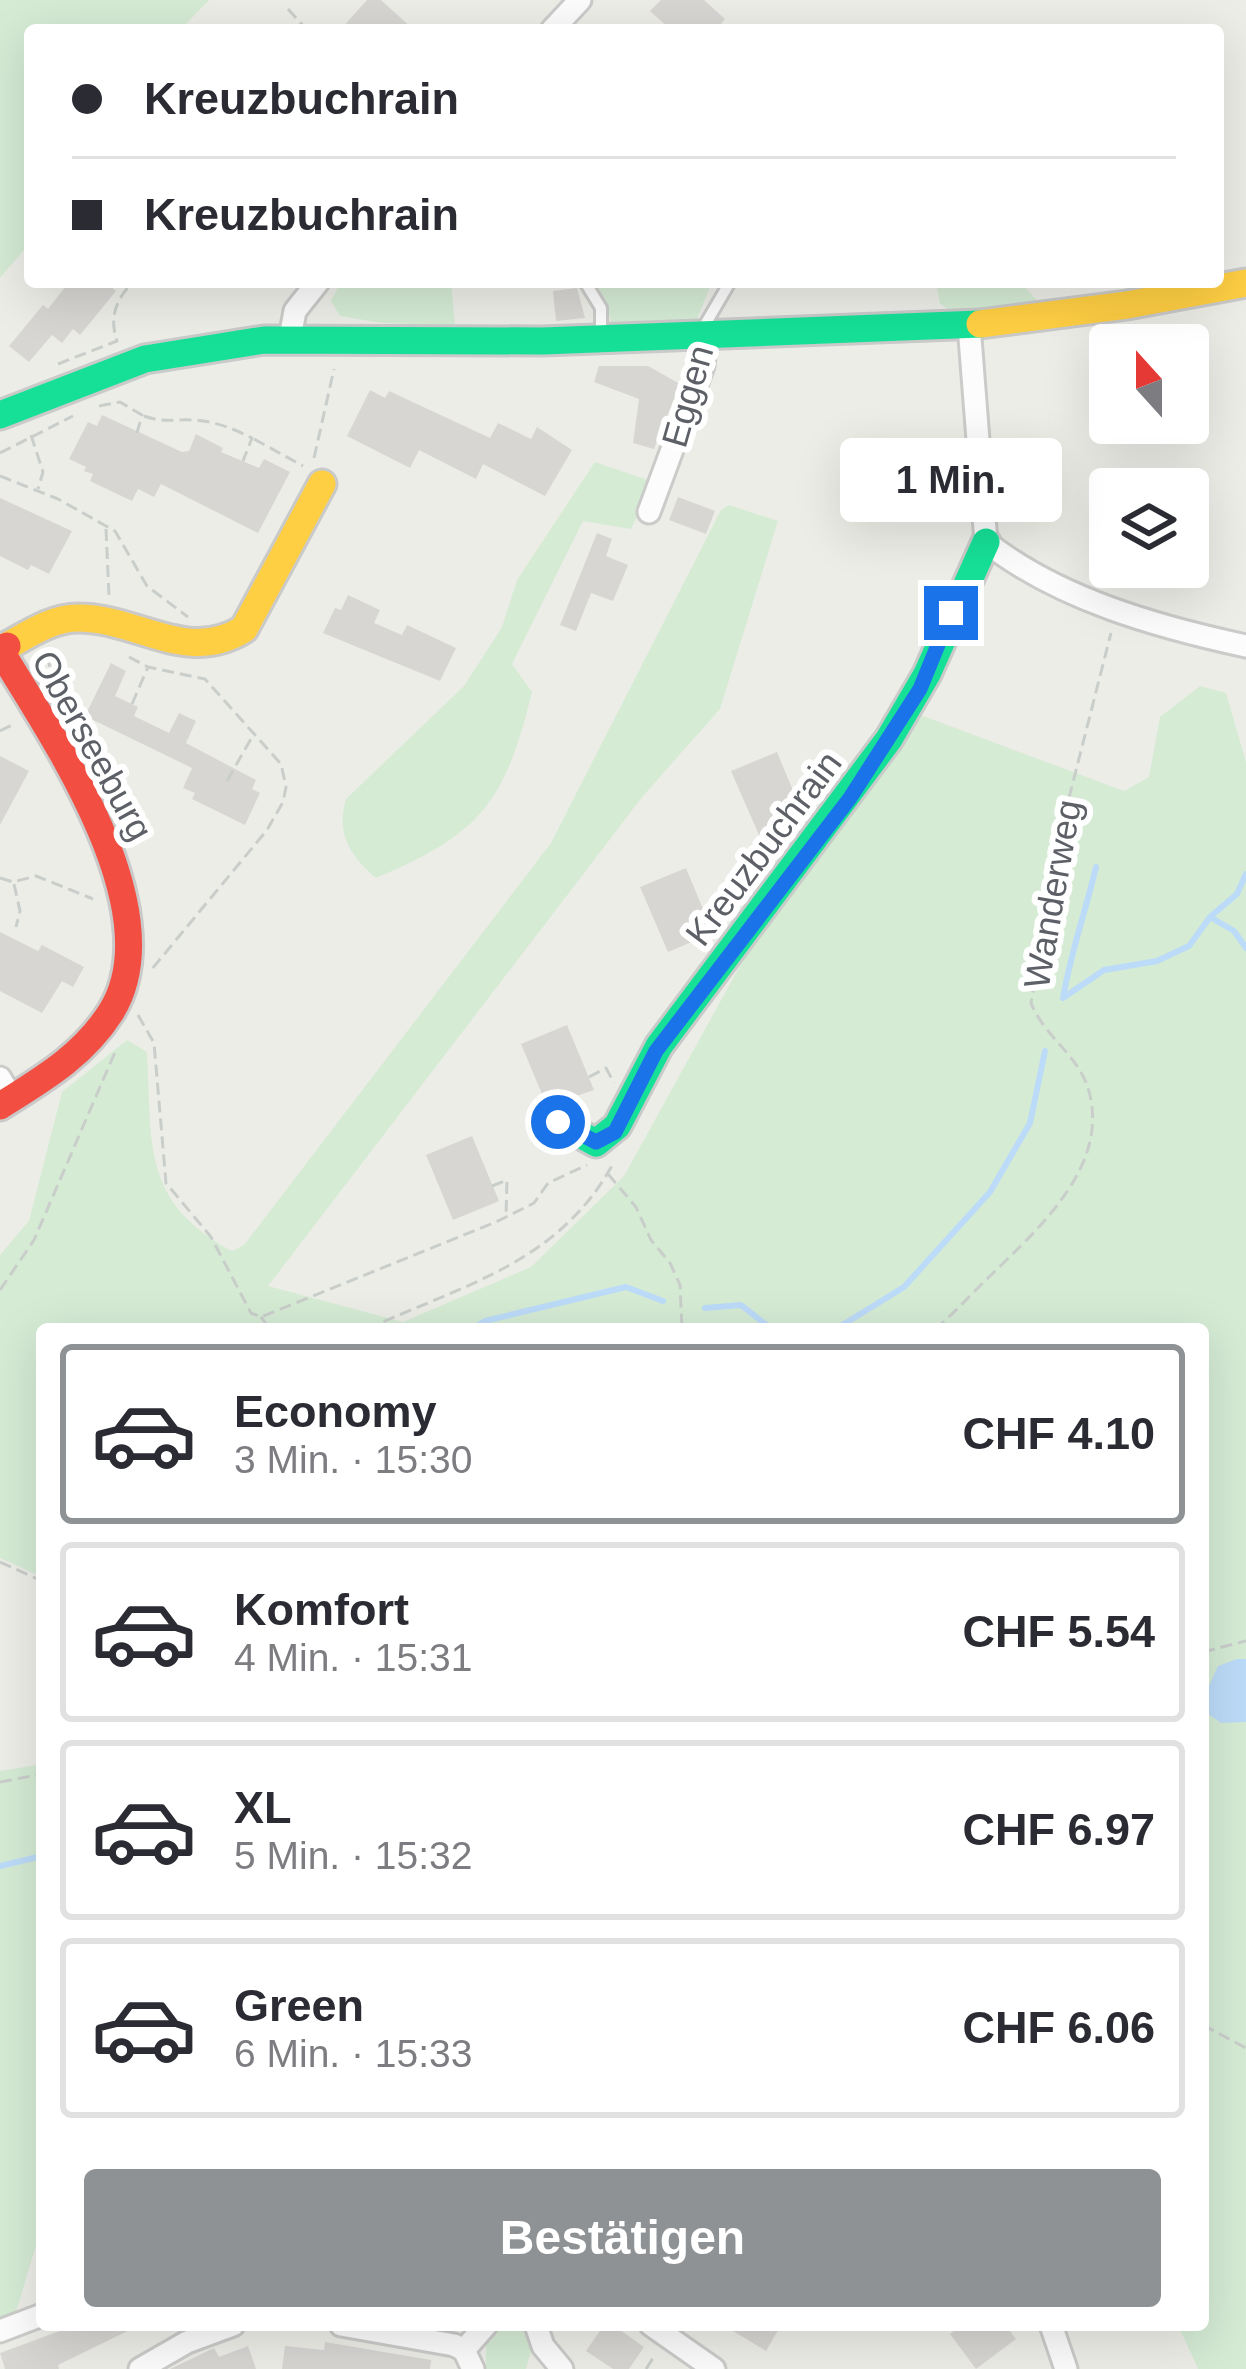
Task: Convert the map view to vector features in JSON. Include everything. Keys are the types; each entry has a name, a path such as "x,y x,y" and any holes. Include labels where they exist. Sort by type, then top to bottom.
{"street":[{"path":"558,24 580,0"},
{"path":"290,338 296,311 313,288"},
{"path":"0,415 145,359 290,338 601,339 969,325 1219,288"},
{"path":"969,325 986,542 1018,568 1172,630 1246,646"},
{"name":"Eggen","path":"649,512 703,366 706,336"},
{"path":"0,650 42,627 71,618 92,619 197,648 229,642 244,629 322,484"},
{"name":"Kreuzbuchrain","path":"608,1151 656,1051 850,798 920,689 970,568 986,542"},
{"name":"Oberseeburg","path":"0,650 112,846 129,915 120,988 88,1046 61,1070 4,1095"},
{"path":"558,1122 608,1151"},
{"path":"0,2331 36,2317"},
{"path":"140,2369 217,2331"},
{"path":"377,2331 444,2342 468,2360 483,2331"},
{"path":"538,2331 543,2346 562,2369"},
{"path":"660,2331 715,2369"},
{"path":"1053,2331 1066,2369"}],"lane":[{"path":"588,288 601,308 601,339"},
{"name":"Eggen","path":"706,336 706,322 726,288"}],"path":[{"path":"288,9 302,24"},
{"path":"104,354 61,369 57,362 116,340 111,322 128,288"},
{"path":"96,407 120,402 162,422 214,423 307,468 316,453 335,362"},
{"path":"0,453 75,415"},
{"path":"137,433 142,415"},
{"path":"31,435 43,472 38,490"},
{"path":"243,461 252,438"},
{"path":"0,476 38,490 106,527 119,537 147,586 196,622"},
{"path":"106,527 110,547 107,592 116,607"},
{"name":"Wanderweg","path":"943,1323 1050,1214 1080,1172 1094,1128 1088,1087 1069,1054 1041,1028 1031,1003 1059,837 1118,608"},
{"path":"35,710 58,695 47,655 50,645"},
{"path":"126,655 148,667 205,679 252,737 281,764 285,775 278,815 148,975"},
{"path":"133,704 148,667"},
{"path":"227,781 252,737"},
{"path":"0,878 13,882 36,876 93,899"},
{"path":"13,882 20,911 16,926"},
{"path":"128,1006 150,1030 154,1043 166,1184 211,1237 251,1313 266,1323"},
{"path":"0,1290 34,1240 123,1036"},
{"path":"589,1077 605,1068 622,1094"},
{"path":"608,1151 608,1174 637,1207 651,1240 680,1285 682,1323"},
{"path":"261,1317 506,1217 534,1202 548,1183 608,1151"},
{"path":"381,1323 506,1271 550,1239 608,1174"},
{"path":"492,1186 507,1180 506,1217"},
{"path":"0,1562 36,1578"},
{"path":"1209,1650 1246,1641"},
{"path":"0,1782 36,1775"},
{"path":"1209,2028 1246,2048"}],"green space":[{"path":"0,0 209,0 186,24 24,24 24,250 0,278"},
{"path":"338,288 452,288 455,325 382,323 340,316 331,301"},
{"path":"597,288 710,288 697,319 611,323 606,300"},
{"path":"937,288 1025,288 1041,305 956,314 940,304"},
{"path":"595,462 654,482 631,529 583,521 512,664 532,692 498,788 483,810 441,846 376,878 347,843 346,799 464,686 502,627 517,580"},
{"path":"729,505 778,521 720,709 643,796 268,1286 403,1322 531,1267 624,1176 741,964 918,714 1124,791 1149,777 1160,717 1200,686 1226,693 1246,762 1246,2369 1198,2369 1181,2331 1209,2331 1209,1323 36,1323 36,1574 0,1558 0,1255 29,1221 62,1092 127,1040 147,1052 152,1142 166,1191 202,1232 232,1251 244,1245 551,843 721,510"},
{"path":"36,1765 36,2245 16,2312 0,2320 0,1771"},
{"path":"486,2331 536,2331 526,2369 486,2369"}],"water":[{"path":"1246,1659 1246,1722 1221,1723 1209,1715 1209,1686 1218,1666"}],"building":[{"path":"367,0 381,0 407,24 345,24"},
{"path":"661,0 704,0 725,19 721,24 664,24 650,11"},
{"path":"64,288 116,291 80,335 73,329 62,343 52,335 29,362 9,346 43,305 48,309"},
{"path":"577,288 585,318 556,321 553,291"},
{"path":"599,366 648,366 680,384 654,449 633,443 639,399 594,382"},
{"path":"370,390 385,398 389,391 490,438 498,423 531,439 537,427 572,450 545,496 483,464 476,479 419,450 410,468 347,436"},
{"path":"102,415 182,452 189,451 196,434 223,448 221,452 259,468 264,459 290,472 258,533 161,484 154,497 138,489 132,501 90,481 93,474 69,459 88,422 97,426"},
{"path":"678,497 715,511 706,534 669,520"},
{"path":"0,498 72,531 49,574 0,556"},
{"path":"597,533 612,539 606,556 628,565 613,601 591,593 576,631 560,625"},
{"path":"348,595 380,610 374,623 402,635 407,625 456,648 440,681 323,633 335,608 341,610"},
{"path":"111,663 126,671 115,696 138,707 134,716 169,733 179,713 196,721 186,743 256,780 252,789 260,793 245,825 192,799 195,793 183,788 192,768 85,716"},
{"path":"777,752 804,817 759,835 731,771"},
{"path":"0,756 29,771 0,825"},
{"path":"686,868 713,933 668,952 640,887"},
{"path":"0,932 38,951 42,945 84,967 73,987 62,981 42,1013 0,991"},
{"path":"567,1025 594,1090 547,1106 521,1044"},
{"path":"472,1136 499,1201 453,1220 426,1155"},
{"path":"60,2331 128,2331 58,2365 59,2369 5,2369 0,2353"},
{"path":"600,2331 621,2331 644,2347 629,2369 613,2369 586,2351"},
{"path":"733,2331 778,2331 766,2351"},
{"path":"1010,2331 1016,2339 976,2369 950,2334"},
{"path":"325,2342 431,2360 430,2369 282,2369 285,2346 324,2350"},
{"path":"248,2346 256,2369 170,2369 214,2348 219,2357"}],"waterway":[{"path":"1063,998 1096,867"},
{"path":"1063,998 1104,970 1157,961 1189,946 1210,917 1237,894 1246,874"},
{"path":"1210,917 1234,931 1246,948"},
{"path":"846,1323 904,1287 990,1192 1030,1123 1045,1051"},
{"path":"482,1323 626,1287 663,1301"},
{"path":"705,1308 741,1305 764,1323"},
{"path":"0,1866 36,1857"}],"traffic: fast":[{"path":"0,415 145,359 264,340 543,341 980,324"},
{"path":"558,1122 596,1143 617,1126 659,1046 889,739 927,674 986,542"}],"traffic: slow":[{"path":"1224,287 1246,283"},
{"path":"980,324 1219,288"},
{"path":"7,646 50,624 78,618 182,641 223,639 244,629 322,484"}],"traffic: jam":[{"path":"0,1106 47,1076 100,1028 126,971 128,925 99,825 0,650 7,646"}],"route":[{"path":"558,1122 596,1142 615,1132 656,1051 850,798 920,689 951,613"}]}
